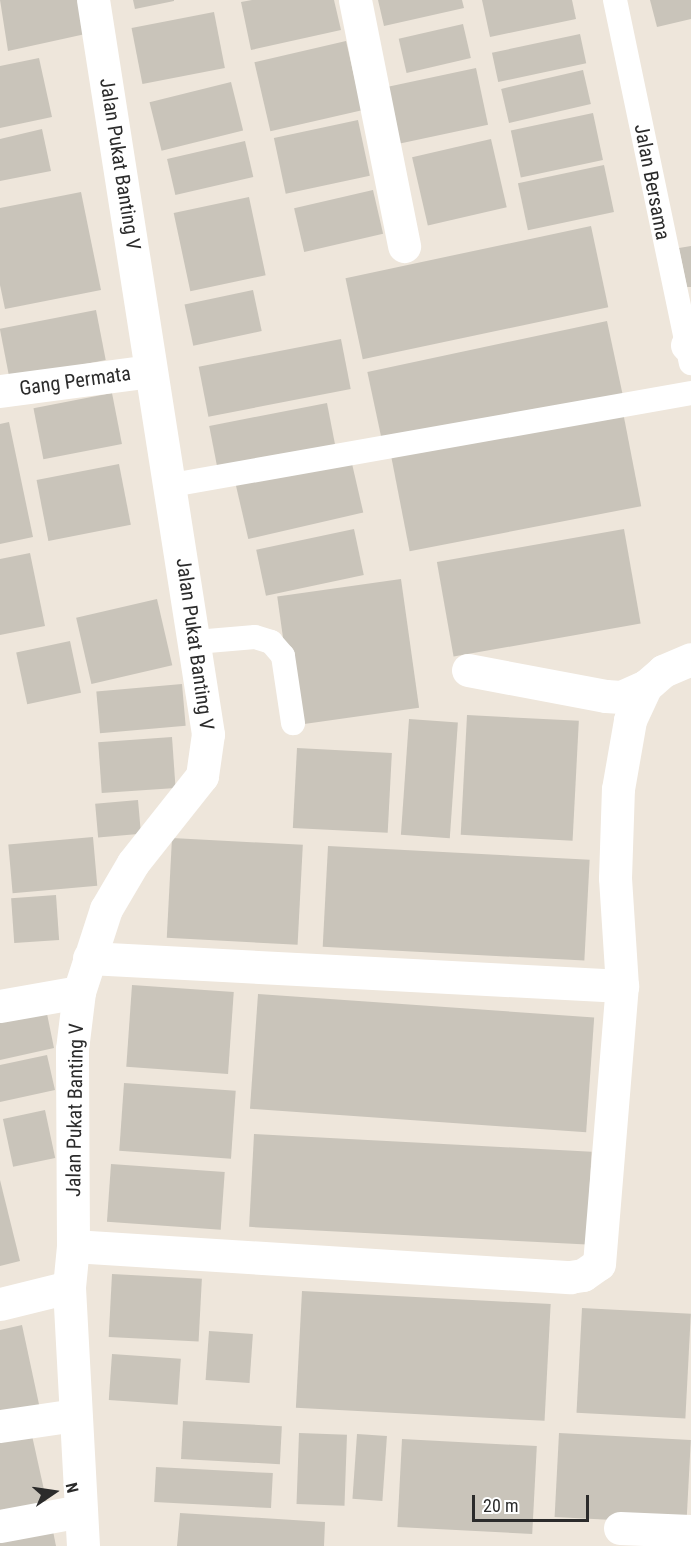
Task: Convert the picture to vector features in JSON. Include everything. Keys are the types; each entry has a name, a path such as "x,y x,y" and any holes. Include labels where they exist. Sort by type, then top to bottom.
{"street":[{"name":"Jalan Pukat Banting V","path":"83,1546 69,1287 73,1246 72,1049 79,992 106,909 133,863 202,776 208,734 172,485 150,371 93,0"},
{"path":"355,0 404,246"},
{"name":"Gang Permata","path":"0,391 150,371"},
{"path":"468,670 621,697 646,686 663,671 691,659"},
{"path":"73,1246 583,1275 599,1264 603,1252 622,986 615,878 618,789 630,720 646,686"},
{"path":"89,958 622,986"},
{"path":"0,1006 79,992"},
{"path":"0,1304 69,1287"},
{"path":"0,1426 75,1415"},
{"path":"0,1526 81,1511"},
{"path":"620,1527 691,1531"}],"lane":[{"name":"Jalan Bersama","path":"615,0 690,351"},
{"path":"172,485 691,393"},
{"path":"196,642 255,637 271,642 283,656 293,723"}],"building":[{"path":"0,0 82,0 90,33 8,51"},
{"path":"133,0 174,0 174,1 135,9"},
{"path":"334,0 341,30 251,50 241,2"},
{"path":"378,0 462,0 464,8 384,26"},
{"path":"482,0 572,0 576,19 490,37"},
{"path":"650,0 691,0 691,19 657,27"},
{"path":"214,12 225,68 142,84 132,28"},
{"path":"463,24 471,58 407,73 399,39"},
{"path":"580,34 586,63 498,82 492,53"},
{"path":"346,41 362,110 270,131 254,62"},
{"path":"39,58 52,117 0,128 0,66"},
{"path":"476,68 488,125 400,143 388,87"},
{"path":"583,70 591,104 509,123 501,89"},
{"path":"231,82 243,131 162,151 149,102"},
{"path":"593,113 603,160 521,177 511,130"},
{"path":"358,120 370,176 286,194 274,138"},
{"path":"42,129 51,171 0,181 0,139"},
{"path":"491,139 507,207 428,225 412,157"},
{"path":"245,141 253,177 175,195 167,159"},
{"path":"604,165 614,212 528,230 518,183"},
{"path":"373,190 383,234 304,252 294,208"},
{"path":"81,192 101,290 5,309 0,285 0,208"},
{"path":"249,197 266,275 190,291 174,213"},
{"path":"591,226 608,307 363,359 345,278"},
{"path":"691,246 691,287 687,287 679,248"},
{"path":"253,290 262,331 193,346 185,305"},
{"path":"96,310 106,360 10,379 0,329"},
{"path":"607,321 623,395 383,446 367,372"},
{"path":"341,339 351,389 208,417 199,367"},
{"path":"112,393 122,444 43,459 33,408"},
{"path":"327,403 336,448 218,471 209,426"},
{"path":"622,407 641,506 410,551 390,452"},
{"path":"9,422 33,537 0,544 0,424"},
{"path":"350,455 363,512 248,539 235,482"},
{"path":"119,464 131,525 48,541 37,480"},
{"path":"354,529 364,575 266,596 256,550"},
{"path":"624,529 641,624 454,657 437,562"},
{"path":"30,553 45,626 0,635 0,559"},
{"path":"401,579 419,708 295,725 277,596"},
{"path":"157,599 172,665 91,684 76,618"},
{"path":"70,641 81,693 27,704 16,652"},
{"path":"182,684 186,726 100,733 96,691"},
{"path":"467,715 579,721 573,841 461,835"},
{"path":"409,719 458,722 450,838 401,835"},
{"path":"172,737 176,788 102,793 98,742"},
{"path":"297,748 392,753 388,833 293,828"},
{"path":"138,800 141,834 98,838 95,804"},
{"path":"93,837 97,886 13,893 8,844"},
{"path":"172,838 303,845 298,945 167,938"},
{"path":"328,846 590,860 584,961 323,947"},
{"path":"56,895 59,940 14,943 11,898"},
{"path":"132,985 234,992 228,1074 126,1067"},
{"path":"258,994 594,1018 586,1132 250,1109"},
{"path":"45,1004 54,1048 0,1060 0,1014"},
{"path":"47,1055 55,1090 0,1102 0,1065"},
{"path":"124,1083 236,1091 231,1159 119,1151"},
{"path":"45,1110 55,1158 13,1167 3,1119"},
{"path":"254,1134 592,1152 587,1245 249,1227"},
{"path":"111,1164 225,1172 221,1230 107,1222"},
{"path":"0,1180 20,1261 0,1266"},
{"path":"112,1274 202,1279 199,1342 109,1337"},
{"path":"302,1291 551,1304 545,1421 296,1408"},
{"path":"582,1308 691,1314 685,1419 577,1413"},
{"path":"22,1325 40,1409 0,1417 0,1330"},
{"path":"209,1331 253,1334 249,1383 206,1380"},
{"path":"112,1354 181,1359 178,1405 109,1400"},
{"path":"183,1421 282,1426 280,1464 181,1459"},
{"path":"31,1431 48,1508 0,1518 0,1437"},
{"path":"299,1433 347,1435 344,1506 297,1504"},
{"path":"559,1433 691,1440 686,1524 555,1517"},
{"path":"357,1434 387,1436 382,1501 352,1499"},
{"path":"402,1439 537,1446 532,1534 397,1527"},
{"path":"156,1467 273,1473 271,1508 154,1502"},
{"path":"180,1513 325,1522 324,1546 177,1546"},
{"path":"51,1521 56,1546 0,1546 0,1530"}]}
